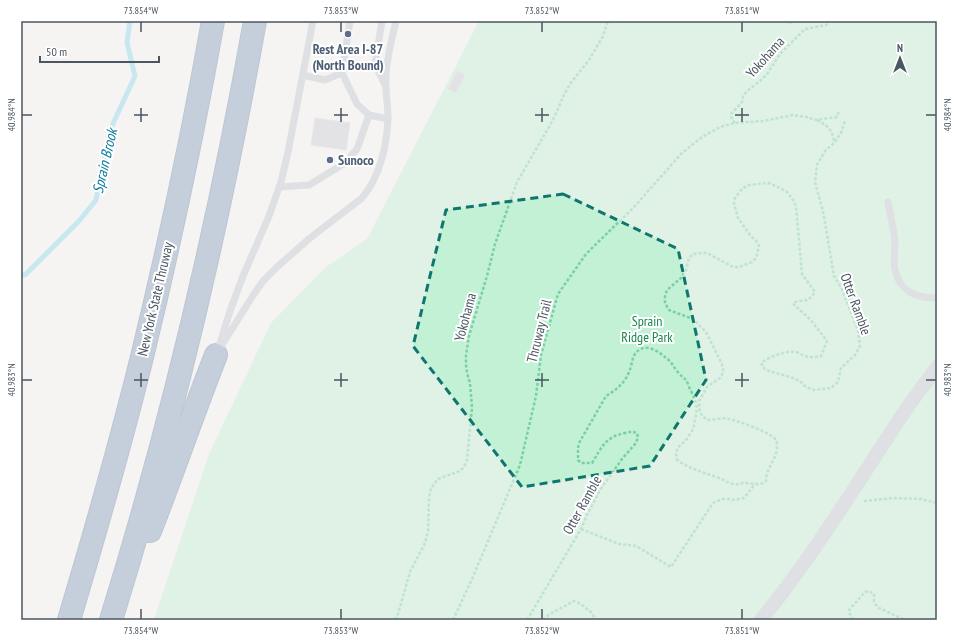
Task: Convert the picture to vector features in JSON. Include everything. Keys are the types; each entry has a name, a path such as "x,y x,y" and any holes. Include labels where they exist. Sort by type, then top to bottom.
{"highway":[{"name":"New York State Thruway","path":"69,620 111,476 143,351 193,130 213,21"},
{"path":"112,620 159,454 191,327 226,172 255,21"},
{"path":"116,620 171,479 200,395 216,355"}],"street":[{"path":"761,620 783,593 846,502 904,413 937,367"}],"lane":[{"path":"216,355 243,276 269,216 279,187 288,152 313,21"},
{"path":"350,21 342,73 357,104 369,115 388,119"},
{"path":"382,21 375,64 386,88"},
{"path":"216,355 263,281 292,252 362,198 369,190 378,169 386,138 388,119 386,79 388,59 396,21"},
{"path":"302,75 325,80 342,73"},
{"path":"279,187 308,185 345,163 357,149 369,115"},
{"path":"888,202 895,241 895,269 901,284 911,293 925,298 937,298"}],"path":[{"name":"Yokohama","path":"395,620 410,572 425,543 428,531 429,498 432,488 438,479 460,471 464,467 467,460 472,408 470,383 466,365 469,336 495,244 517,182 553,120 570,84 589,60 603,36 608,21"},
{"name":"Yokohama","path":"785,21 790,23 792,21"},
{"name":"Yokohama","path":"735,123 732,120 731,114 742,102 743,96 747,91 767,74 780,54 805,29 826,25 829,21"},
{"name":"Thruway Trail","path":"453,620 520,465 536,396 541,355 558,294 586,254 633,208 682,153 702,137 720,127 735,123 763,121 793,115 816,120 837,117 840,110"},
{"path":"816,120 828,128 833,134 834,143"},
{"name":"Otter Ramble","path":"527,620 581,529 600,490 622,459 636,443 638,437 637,433 633,431 621,434 608,439 604,443 592,463 581,463 578,460 579,443 583,436 606,396 612,393 622,383 629,373 633,357 636,352 642,348 654,350 668,359 674,365 677,372 686,381 696,401 697,411 693,428 685,441 676,450 677,460 684,466 736,485 740,483 762,484 766,481 768,469 777,449 777,441 772,436 737,420 727,418 707,420 700,413 698,401 707,387 720,378 723,373 723,367 706,332 693,319 669,310 665,303 667,290 681,278 686,270 689,258 693,254 707,253 733,267 739,267 752,262 756,258 759,246 738,218 734,203 735,198 742,189 749,185 769,183 786,191 796,206 802,274 815,292 809,300 797,301 793,303 795,307 802,311 815,325 827,341 821,356 812,357 805,356 797,352 790,352 769,357 762,362 762,367 800,381 806,387 814,390 831,388 838,382 841,368 855,355 860,346 858,330 841,287 834,276 823,212 815,182 817,166 825,151 834,143 841,133 845,121"},
{"path":"581,529 619,544 636,546 671,567 713,503 723,499 734,500 744,498 755,484"},
{"path":"846,502 893,498 921,499 937,503"},
{"path":"853,620 849,610 865,592 869,591 874,594 874,601 877,607 905,620"},
{"path":"543,620 550,614 574,601 581,604 591,612 596,620"}],"highlighted area":[{"path":"563,194 678,249 706,380 650,466 522,487 413,346 446,210"}],"green space":[{"name":"Sprain Ridge Park","path":"479,21 937,21 937,620 154,620 209,454 271,323 326,267 367,239"}],"building":[{"path":"457,71 465,75 456,93 448,89"},
{"path":"315,118 350,123 346,150 311,145"}],"waterway":[{"name":"Sprain Brook","path":"21,276 26,274 79,221 96,200 111,128 135,76 127,43 130,21"}],"place":[{"name":"Rest Area I-87 (North Bound)","path":"348,34"},
{"name":"Sunoco","path":"330,160"}]}
